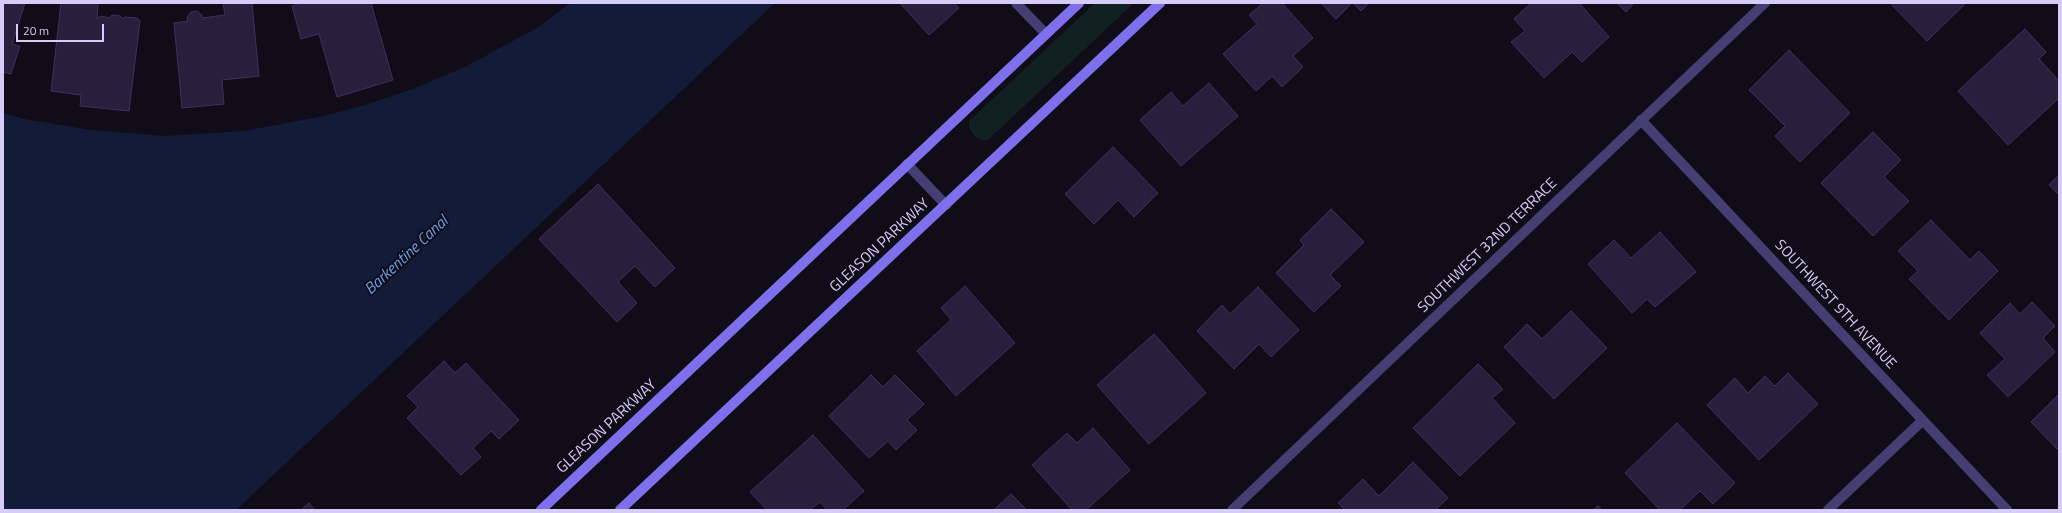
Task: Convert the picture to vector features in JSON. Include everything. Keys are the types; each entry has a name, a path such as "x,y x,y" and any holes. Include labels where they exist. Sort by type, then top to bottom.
{"main road":[{"name":"GLEASON PARKWAY","path":"541,510 1078,3"},
{"name":"GLEASON PARKWAY","path":"620,510 1160,3"}],"street":[{"path":"1016,3 1046,34"},
{"name":"SOUTHWEST 32ND TERRACE","path":"1232,510 1765,3"},
{"name":"SOUTHWEST 9TH AVENUE","path":"1642,120 1922,421 2007,510"},
{"path":"907,164 946,205"},
{"path":"1828,510 1922,421"}],"shaded area":[{"path":"1095,3 1134,3 988,140 982,140 975,136 969,127 969,121"}],"water":[{"name":"Barkentine Canal","path":"570,3 775,3 236,510 3,510 3,113 24,119 91,130 165,136 244,131 324,116 365,105 413,89 465,67 537,28"}],"building":[{"path":"3,3 25,3 12,44 20,46 11,74 3,72"},
{"path":"61,3 98,3 97,19 101,16 109,18 112,15 120,16 123,19 125,17 137,18 140,21 129,111 80,106 81,95 51,91"},
{"path":"223,3 252,3 259,76 222,80 224,104 182,108 174,23 188,21 187,17 191,12 197,11 202,15 202,18 225,15"},
{"path":"300,3 371,3 393,80 337,97 319,34 301,39 292,6"},
{"path":"900,3 954,3 959,8 929,35"},
{"path":"1263,3 1282,3 1313,38 1293,56 1303,67 1282,87 1272,76 1256,91 1223,54 1257,24 1249,15"},
{"path":"1321,3 1352,3 1336,19"},
{"path":"1353,3 1369,3 1361,11"},
{"path":"1531,3 1579,3 1609,37 1582,62 1572,52 1544,78 1511,42 1525,31 1514,19"},
{"path":"1617,3 1634,3 1626,12"},
{"path":"1890,3 1966,3 1927,41"},
{"path":"2025,29 2046,52 2039,59 2059,81 2059,98 2008,145 1958,91"},
{"path":"1789,50 1850,113 1800,162 1775,136 1785,126 1749,90"},
{"path":"1209,83 1238,116 1181,166 1140,120 1171,92 1183,106"},
{"path":"1873,132 1901,160 1884,177 1909,201 1873,236 1821,183"},
{"path":"1113,147 1158,193 1134,217 1118,200 1094,224 1065,194"},
{"path":"2059,175 2059,195 2049,185"},
{"path":"598,184 675,268 655,287 635,266 618,282 637,303 617,322 539,239"},
{"path":"1331,209 1364,242 1330,275 1341,286 1314,312 1276,273 1304,245 1300,240"},
{"path":"1931,220 1970,260 1979,251 1998,271 1949,320 1909,279 1918,271 1898,251"},
{"path":"1660,232 1696,272 1655,307 1647,299 1632,313 1588,264 1614,240 1631,258"},
{"path":"965,286 1015,343 956,396 917,351 951,320 941,308"},
{"path":"1258,287 1299,330 1271,357 1259,344 1234,369 1197,331 1222,305 1230,314"},
{"path":"2032,302 2055,326 2043,338 2055,352 2008,397 1987,375 2005,359 1980,333 2010,303 2020,314"},
{"path":"1571,311 1607,348 1554,399 1504,347 1527,324 1542,339"},
{"path":"1154,334 1206,393 1149,444 1097,385"},
{"path":"444,361 455,373 466,363 519,420 499,439 491,431 473,448 481,457 461,475 407,418 418,407 407,396"},
{"path":"1478,364 1503,389 1492,398 1515,423 1460,476 1413,428"},
{"path":"1788,373 1818,404 1759,460 1707,405 1735,378 1748,393 1765,376 1775,386"},
{"path":"871,375 883,387 895,375 924,404 907,420 917,430 896,450 888,441 869,458 829,416"},
{"path":"2059,394 2059,447 2057,449 2031,422"},
{"path":"1677,423 1735,483 1713,504 1700,491 1680,510 1660,510 1625,473"},
{"path":"1093,428 1130,470 1086,510 1072,510 1032,465 1067,433 1077,443"},
{"path":"813,435 864,491 843,510 827,510 820,502 810,510 767,510 750,492"},
{"path":"1413,462 1448,498 1435,510 1345,510 1338,503 1363,479 1379,496"},
{"path":"1011,494 1027,510 994,510"},
{"path":"309,503 315,510 301,510"},
{"path":"1598,506 1602,510 1593,510"}]}
